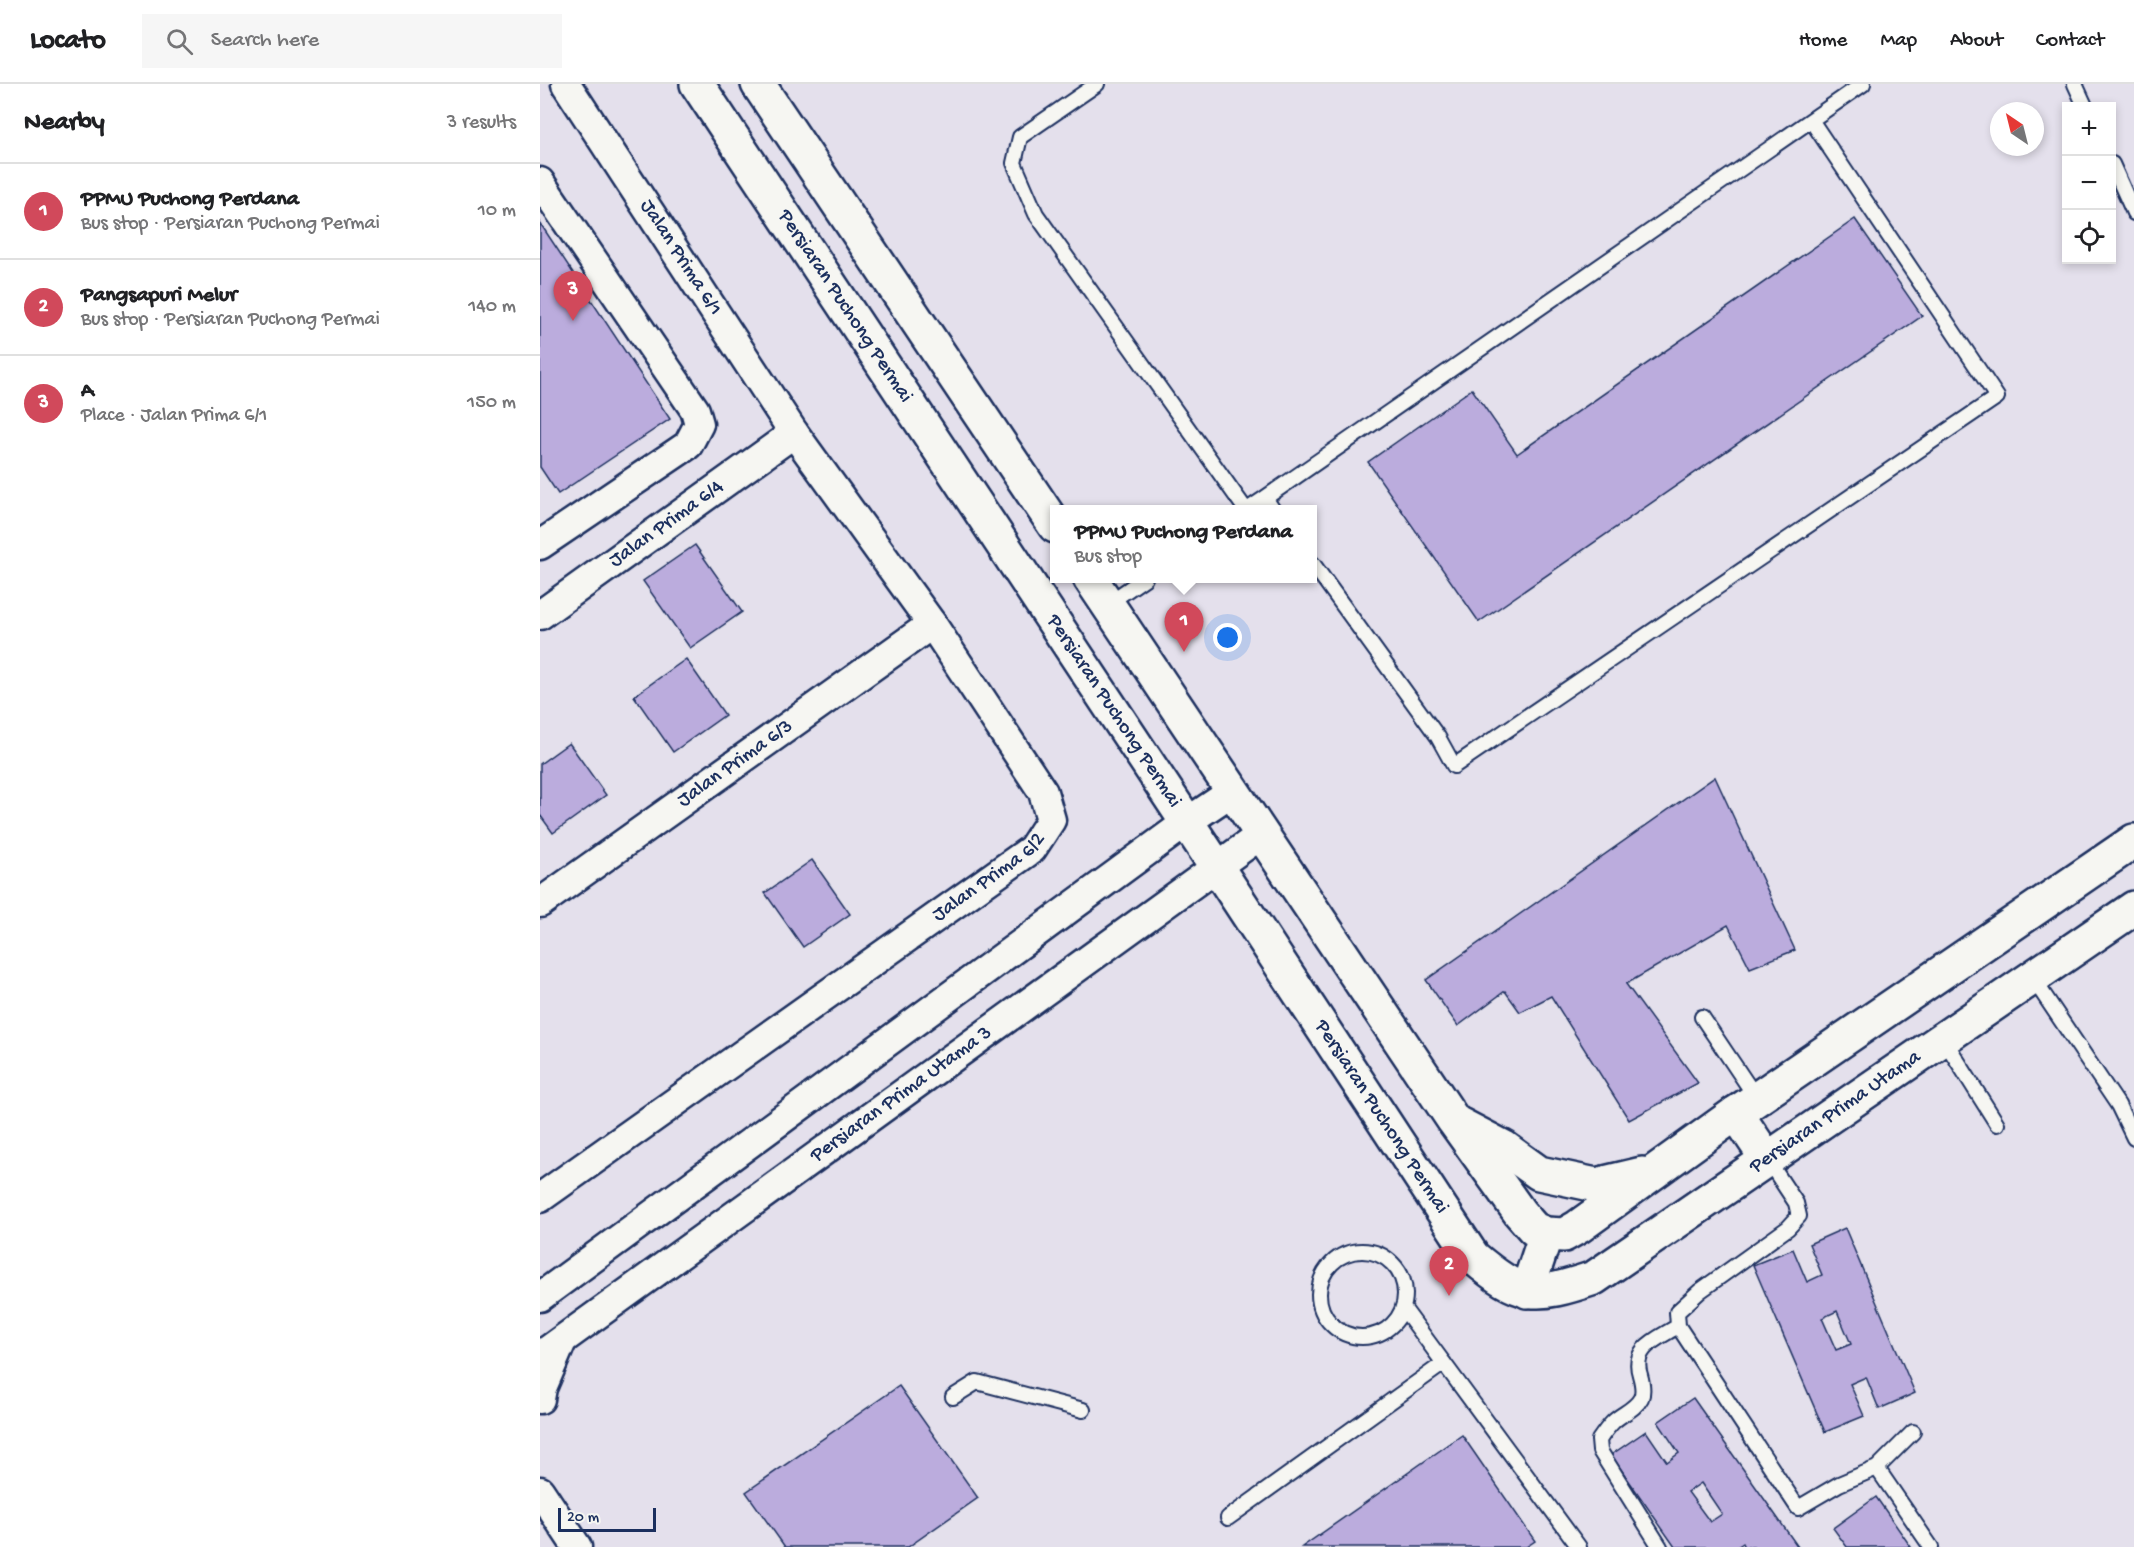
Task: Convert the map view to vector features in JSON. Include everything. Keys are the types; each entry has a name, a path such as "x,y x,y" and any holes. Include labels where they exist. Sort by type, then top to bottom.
{"main road":[{"name":"Persiaran Puchong Permai","path":"697,84 1473,1257 1500,1279 1527,1291"},
{"path":"758,84 1050,519"},
{"path":"1099,591 1454,1121 1520,1213 1534,1229 1546,1234 1564,1235 1578,1227 1747,1106 2134,841"},
{"name":"Persiaran Prima Utama","path":"1527,1291 1557,1290 1594,1278 2134,908"},
{"path":"1747,1106 1767,1159"},
{"path":"1454,1121 1503,1148 1539,1173 1596,1185 1655,1171"},
{"path":"1527,1291 1546,1234"}],"street":[{"name":"Jalan Prima 6/1","path":"566,84 794,433"},
{"path":"540,182 695,410 699,424 688,445 540,545"},
{"name":"Jalan Prima 6/4","path":"540,615 794,433"},
{"name":"Jalan Prima 6/2","path":"540,1198 1032,849 1051,820 1043,792 932,624 794,433"},
{"name":"Jalan Prima 6/3","path":"540,903 932,624"},
{"path":"540,1297 1187,822 1233,791"},
{"name":"Persiaran Prima Utama 3","path":"551,1349 1262,834"},
{"path":"540,1399 551,1349"},
{"path":"540,1491 577,1547"}],"lane":[{"path":"1097,84 1020,137 1014,163 1036,214 1242,505"},
{"path":"1254,505 1863,84"},
{"path":"2074,84 2083,102"},
{"path":"1317,570 1438,737 1454,766 1997,397 1811,120"},
{"path":"2116,173 2134,213"},
{"path":"1264,498 1269,505"},
{"path":"1099,591 1130,583"},
{"path":"2032,977 2118,1105 2134,1138"},
{"path":"1702,1017 1747,1106"},
{"path":"1943,1038 1997,1124"},
{"path":"1767,1159 1796,1203 1799,1216 1788,1228 1700,1291 1677,1312 1678,1326 1798,1508 1839,1484 1877,1468 1913,1432"},
{"path":"1404,1309 1396,1322 1385,1332 1371,1337 1356,1338 1342,1334 1330,1325 1322,1312 1319,1298 1320,1283 1326,1270 1336,1260 1355,1252 1376,1253 1388,1259 1398,1269 1404,1281 1406,1295 1404,1309 1579,1547"},
{"path":"1660,1547 1600,1451 1599,1440 1613,1421 1635,1407 1642,1396 1642,1383 1637,1366 1638,1355 1644,1347 1678,1326"},
{"path":"1228,1518 1444,1363"},
{"path":"953,1397 977,1382 1083,1410"},
{"path":"1877,1468 1931,1547"}],"building":[{"path":"1855,219 1922,316 1479,622 1368,462 1472,389 1517,454"},
{"path":"540,223 670,419 558,494 540,467"},
{"path":"695,545 742,612 690,648 643,581"},
{"path":"686,659 725,715 673,752 634,696"},
{"path":"569,743 606,795 553,833 540,815 540,764"},
{"path":"1715,777 1795,950 1750,968 1728,925 1626,984 1698,1083 1629,1120 1551,996 1520,1012 1505,991 1458,1026 1426,980"},
{"path":"812,860 850,914 803,947 765,893"},
{"path":"1845,1228 1915,1393 1879,1409 1866,1377 1850,1384 1864,1416 1825,1432 1753,1265 1793,1249 1807,1282 1822,1275 1809,1244","holes":["1837,1311 1851,1344 1836,1350 1822,1318"]},
{"path":"899,1386 978,1498 908,1547 785,1547 746,1492"},
{"path":"1693,1398 1798,1547 1745,1547 1743,1543 1737,1547 1675,1547 1611,1455 1646,1431 1667,1462 1679,1453 1658,1422","holes":["1701,1483 1722,1514 1710,1522 1688,1492"]},
{"path":"1462,1435 1535,1541 1526,1547 1302,1547"},
{"path":"1876,1497 1911,1547 1847,1547 1833,1528"}],"place":[{"name":"A","path":"573,321"},
{"name":"PPMU Puchong Perdana","path":"1184,652"},
{"name":"Pangsapuri Melur","path":"1449,1296"}]}
